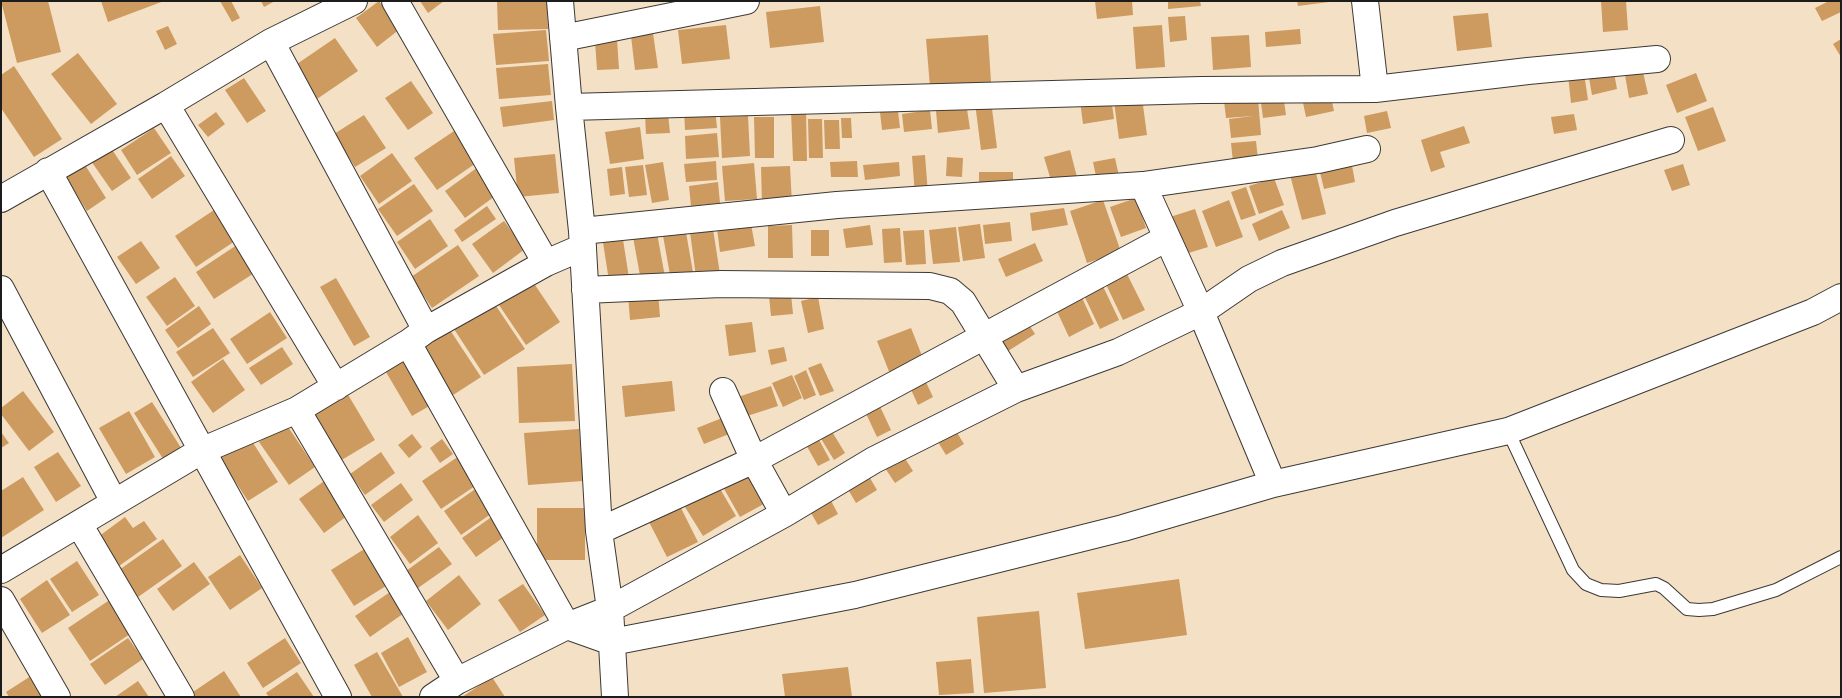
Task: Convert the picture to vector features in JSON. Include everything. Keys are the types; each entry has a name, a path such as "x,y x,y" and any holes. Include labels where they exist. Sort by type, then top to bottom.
{"street":[{"path":"1,199 166,106 271,42 354,1"},
{"path":"395,1 546,264"},
{"path":"560,1 568,108 582,239 599,531 610,609 615,697"},
{"path":"564,38 746,1"},
{"path":"1365,1 1375,89"},
{"path":"271,42 417,337 567,626 612,642 855,595 1124,528 1273,484 1508,431 1813,312 1841,297"},
{"path":"568,108 1200,90 1375,89 1657,59"},
{"path":"166,106 336,387"},
{"path":"433,697 457,681 567,626 610,609 784,514 874,460 1016,389 1118,352 1201,312 1250,279 1282,263 1395,222 1671,140"},
{"path":"2,568 201,451 297,410 417,337 546,264 582,239 837,206 1143,185 1318,160 1367,149"},
{"path":"48,171 338,697"},
{"path":"1143,185 1201,312 1273,484"},
{"path":"599,531 754,460 1167,238"},
{"path":"585,290 721,284 930,286 950,291 963,302 1016,389"},
{"path":"1,289 114,502"},
{"path":"722,391 754,460 784,514"},
{"path":"297,410 457,681"},
{"path":"79,524 180,697"},
{"path":"1,600 57,697"}],"lane":[{"path":"1508,431 1573,570 1586,584 1601,590 1619,591 1656,584 1664,588 1687,609 1713,609 1776,590 1841,557"}],"building":[{"path":"1,1 48,1 61,52 17,63"},
{"path":"101,1 164,1 108,22"},
{"path":"220,1 231,1 240,18 232,22"},
{"path":"261,1 275,1 264,7"},
{"path":"379,1 400,29 377,47 356,18"},
{"path":"420,1 444,1 428,13"},
{"path":"497,1 547,1 548,29 498,30"},
{"path":"1095,1 1132,1 1133,15 1097,19"},
{"path":"1168,1 1200,1 1201,6 1168,9"},
{"path":"1297,1 1329,1 1329,2 1298,6"},
{"path":"1601,1 1626,1 1628,30 1603,32"},
{"path":"1829,1 1841,1 1841,12 1822,21 1815,8"},
{"path":"820,6 824,42 770,48 766,12"},
{"path":"1488,13 1492,47 1457,51 1453,16"},
{"path":"1185,16 1187,40 1170,42 1168,17"},
{"path":"726,25 730,59 682,64 678,30"},
{"path":"1162,25 1165,67 1136,69 1133,27"},
{"path":"168,26 177,44 165,50 156,31"},
{"path":"1300,29 1301,44 1266,47 1265,32"},
{"path":"546,30 549,61 496,65 493,34"},
{"path":"653,33 658,68 635,70 631,36"},
{"path":"988,35 991,82 930,87 926,39"},
{"path":"1249,35 1251,67 1213,70 1211,37"},
{"path":"335,38 358,71 317,99 294,66"},
{"path":"1841,39 1841,57 1833,44"},
{"path":"617,40 619,69 597,70 595,41"},
{"path":"78,53 117,104 91,124 51,74"},
{"path":"548,64 551,95 499,99 496,68"},
{"path":"14,66 62,139 34,157 1,108 1,75"},
{"path":"1643,72 1648,94 1629,98 1625,75"},
{"path":"1584,73 1588,100 1571,103 1568,75"},
{"path":"1614,73 1617,89 1592,95 1589,78"},
{"path":"1696,73 1707,101 1677,113 1666,85"},
{"path":"244,78 266,111 247,123 225,90"},
{"path":"411,81 433,113 408,130 385,98"},
{"path":"1330,92 1334,111 1306,117 1302,98"},
{"path":"1283,94 1286,115 1263,118 1260,96"},
{"path":"1111,97 1114,119 1083,124 1080,101"},
{"path":"1142,98 1147,135 1119,139 1114,102"},
{"path":"1258,98 1261,135 1231,138 1229,119 1253,116 1226,118 1224,101"},
{"path":"552,101 554,120 503,127 500,107"},
{"path":"991,101 997,148 981,150 975,103"},
{"path":"715,107 717,128 685,130 684,109"},
{"path":"1713,107 1726,141 1698,151 1685,117"},
{"path":"967,109 970,129 938,133 936,111"},
{"path":"806,110 807,161 793,161 791,111"},
{"path":"930,110 932,129 904,132 902,114"},
{"path":"898,111 900,128 882,130 880,112"},
{"path":"1387,111 1391,128 1367,133 1364,116"},
{"path":"216,112 225,124 208,137 198,125"},
{"path":"668,114 670,133 646,134 645,115"},
{"path":"1574,114 1577,130 1554,134 1551,117"},
{"path":"364,115 386,148 355,167 334,134"},
{"path":"748,116 750,156 722,158 720,117"},
{"path":"754,117 774,117 774,158 755,158"},
{"path":"841,118 851,118 852,138 842,138"},
{"path":"808,119 822,119 823,158 809,158"},
{"path":"824,120 839,120 840,149 825,149"},
{"path":"1464,126 1470,143 1440,152 1445,167 1431,172 1421,140"},
{"path":"640,127 644,159 610,164 605,132"},
{"path":"154,128 171,153 137,175 121,150"},
{"path":"457,129 479,161 437,190 414,158"},
{"path":"717,133 719,157 686,159 685,136"},
{"path":"1256,141 1258,159 1233,162 1231,143"},
{"path":"111,148 131,178 112,191 91,161"},
{"path":"1070,150 1077,177 1052,184 1044,157"},
{"path":"392,153 412,181 379,204 360,176"},
{"path":"555,154 559,193 518,197 514,158"},
{"path":"925,155 928,194 915,195 912,156"},
{"path":"171,156 185,176 152,199 138,179"},
{"path":"947,157 963,158 962,177 946,176"},
{"path":"1115,158 1119,176 1097,181 1093,162"},
{"path":"1351,160 1355,182 1324,189 1319,168"},
{"path":"716,161 717,180 686,182 684,164"},
{"path":"857,161 858,177 831,177 830,162"},
{"path":"663,162 669,200 652,203 645,165"},
{"path":"899,162 900,176 865,180 863,165"},
{"path":"754,163 757,199 725,201 722,166"},
{"path":"1683,164 1690,185 1672,191 1664,170"},
{"path":"85,165 106,198 87,211 66,178"},
{"path":"643,165 647,195 629,197 625,167"},
{"path":"790,166 792,204 762,205 761,167"},
{"path":"478,167 498,194 465,218 445,191"},
{"path":"622,167 625,194 610,196 607,169"},
{"path":"1315,169 1326,214 1302,220 1290,175"},
{"path":"979,172 1013,172 1013,186 979,186"},
{"path":"1274,178 1284,205 1259,214 1249,186"},
{"path":"718,182 720,203 691,206 689,186"},
{"path":"414,184 433,211 397,236 378,209"},
{"path":"1246,187 1256,215 1241,220 1231,192"},
{"path":"1136,198 1146,228 1121,237 1110,207"},
{"path":"1103,200 1121,252 1087,263 1070,211"},
{"path":"1229,200 1243,237 1216,247 1202,211"},
{"path":"220,206 241,237 196,267 175,236"},
{"path":"487,206 496,219 462,242 454,230"},
{"path":"1064,208 1068,225 1032,231 1030,213"},
{"path":"1195,209 1208,247 1182,255 1170,217"},
{"path":"1282,210 1290,228 1259,241 1252,224"},
{"path":"430,219 448,246 415,269 397,242"},
{"path":"504,221 525,249 493,273 472,244"},
{"path":"1010,222 1012,241 985,244 983,225"},
{"path":"751,224 755,246 720,252 717,229"},
{"path":"980,224 985,258 963,261 958,227"},
{"path":"792,225 793,258 768,258 768,226"},
{"path":"870,225 873,245 846,248 843,229"},
{"path":"685,227 693,272 670,275 662,230"},
{"path":"956,227 960,262 933,264 929,230"},
{"path":"900,228 902,262 884,263 882,229"},
{"path":"713,229 720,274 696,277 690,232"},
{"path":"811,230 829,230 829,256 811,256"},
{"path":"924,230 926,264 906,265 903,231"},
{"path":"622,233 629,278 609,281 602,236"},
{"path":"657,233 665,277 641,281 633,237"},
{"path":"141,241 160,268 136,284 117,257"},
{"path":"243,241 262,268 214,299 196,272"},
{"path":"1035,243 1043,261 1006,277 998,259"},
{"path":"458,245 479,276 432,308 411,277"},
{"path":"1124,268 1145,310 1123,320 1103,278"},
{"path":"175,277 195,306 167,326 146,297"},
{"path":"336,278 370,337 354,346 320,287"},
{"path":"531,279 560,322 526,345 497,302"},
{"path":"1100,280 1119,320 1100,329 1081,289"},
{"path":"1079,291 1094,324 1069,337 1053,303"},
{"path":"658,292 660,317 630,320 628,295"},
{"path":"791,294 793,314 771,316 769,296"},
{"path":"818,297 824,329 808,333 801,301"},
{"path":"494,303 525,349 484,375 454,329"},
{"path":"199,306 211,324 178,348 165,330"},
{"path":"270,312 287,338 247,364 230,339"},
{"path":"1024,317 1035,334 1008,351 997,333"},
{"path":"752,322 756,352 729,356 725,325"},
{"path":"448,327 481,377 450,397 417,348"},
{"path":"213,328 230,353 193,377 176,352"},
{"path":"911,328 924,361 890,374 877,341"},
{"path":"282,347 293,364 261,385 249,368"},
{"path":"784,347 787,361 771,365 768,350"},
{"path":"411,357 438,401 412,416 386,372"},
{"path":"223,359 245,390 213,413 191,382"},
{"path":"821,363 834,391 820,396 808,368"},
{"path":"572,364 575,421 519,423 517,367"},
{"path":"806,370 816,395 804,400 794,376"},
{"path":"792,375 802,398 783,407 772,383"},
{"path":"923,376 933,397 918,405 908,383"},
{"path":"672,381 675,411 625,417 622,386"},
{"path":"771,386 778,406 744,417 738,397"},
{"path":"23,391 54,432 29,451 1,414 1,408"},
{"path":"347,393 375,440 340,461 312,413"},
{"path":"876,398 891,430 877,437 862,405"},
{"path":"152,402 183,451 165,462 134,413"},
{"path":"129,411 155,457 126,474 99,428"},
{"path":"727,416 734,432 704,444 697,428"},
{"path":"286,424 315,467 289,485 259,442"},
{"path":"953,426 964,444 946,455 935,437"},
{"path":"579,429 583,481 528,485 524,433"},
{"path":"831,430 845,453 834,460 820,437"},
{"path":"1,432 9,443 1,448"},
{"path":"412,434 422,447 409,458 398,445"},
{"path":"248,435 278,482 248,501 218,455"},
{"path":"817,436 830,460 818,466 805,443"},
{"path":"442,439 453,454 440,463 430,448"},
{"path":"58,452 81,486 56,502 34,467"},
{"path":"381,452 395,473 365,495 350,474"},
{"path":"462,454 481,482 441,509 422,481"},
{"path":"902,454 913,471 895,483 883,465"},
{"path":"754,469 771,500 740,517 723,487"},
{"path":"867,473 877,490 856,503 846,486"},
{"path":"23,477 44,510 1,538 1,491"},
{"path":"327,479 351,513 324,533 299,499"},
{"path":"401,483 413,500 384,522 371,505"},
{"path":"481,485 498,509 461,535 444,511"},
{"path":"719,487 736,516 703,536 685,507"},
{"path":"828,495 838,514 818,525 807,506"},
{"path":"679,504 698,542 667,557 648,520"},
{"path":"537,508 585,508 585,560 537,560"},
{"path":"497,513 511,532 476,557 462,538"},
{"path":"418,515 438,543 410,564 390,537"},
{"path":"125,517 133,528 144,521 157,539 119,566 98,537"},
{"path":"163,539 182,566 138,597 119,570"},
{"path":"439,547 452,564 418,588 406,571"},
{"path":"366,548 389,584 354,606 331,570"},
{"path":"240,555 262,588 230,610 208,577"},
{"path":"77,561 99,595 72,612 50,579"},
{"path":"194,562 210,584 173,611 157,589"},
{"path":"459,575 481,604 448,630 426,601"},
{"path":"1179,579 1187,635 1085,649 1077,593"},
{"path":"47,580 70,615 42,633 20,599"},
{"path":"523,584 545,615 520,632 498,600"},
{"path":"393,590 407,611 370,637 355,616"},
{"path":"111,599 133,632 90,661 68,628"},
{"path":"1039,611 1046,688 984,693 977,617"},
{"path":"408,637 427,672 399,687 381,653"},
{"path":"128,638 143,659 105,685 90,664"},
{"path":"285,638 301,663 263,688 247,663"},
{"path":"377,652 403,697 372,697 354,665"},
{"path":"971,659 974,693 939,695 936,662"},
{"path":"848,667 852,697 785,697 782,674"},
{"path":"224,671 241,697 192,697 190,694"},
{"path":"297,672 314,697 269,697 266,693"},
{"path":"34,674 49,697 9,697 6,692"},
{"path":"492,677 505,697 462,697"},
{"path":"138,681 149,697 115,697"}]}
